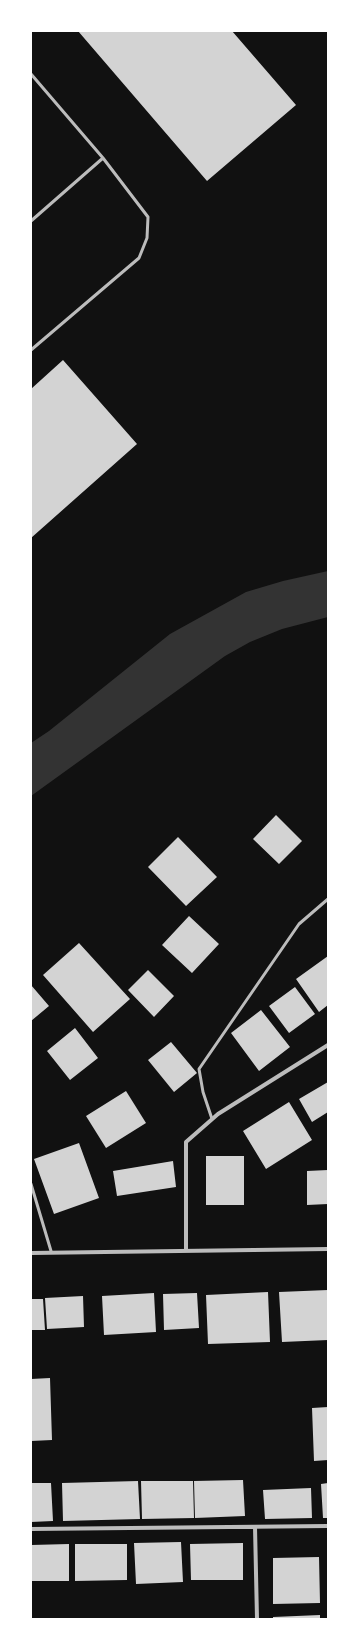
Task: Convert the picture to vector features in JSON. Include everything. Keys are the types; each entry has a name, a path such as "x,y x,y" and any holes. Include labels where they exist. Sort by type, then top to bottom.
{"street":[{"path":"186,1250 186,1142 212,1119 328,1045"},
{"path":"31,1253 51,1251 328,1249"},
{"path":"31,1529 328,1526"},
{"path":"255,1527 257,1619"}],"lane":[{"path":"31,74 103,158 148,217 147,238 139,258 31,350"},
{"path":"31,221 103,158"},
{"path":"212,1119 202,1092 200,1068 299,924 328,899"},
{"path":"31,1184 51,1251"}],"shaded area":[{"path":"328,571 328,617 282,629 250,642 225,656 31,796 31,743 49,731 170,634 246,592 283,581"}],"building":[{"path":"78,31 232,31 296,105 207,181"},
{"path":"63,360 137,444 31,538 31,389"},
{"path":"276,815 302,841 279,864 253,839"},
{"path":"178,837 217,877 186,906 148,867"},
{"path":"189,916 219,944 192,973 162,945"},
{"path":"79,943 130,999 93,1032 43,975"},
{"path":"328,956 328,1005 319,1012 296,979"},
{"path":"148,970 174,996 154,1017 128,990"},
{"path":"31,985 49,1006 31,1021"},
{"path":"295,987 315,1014 289,1033 269,1006"},
{"path":"261,1010 290,1047 259,1071 231,1033"},
{"path":"75,1028 98,1058 70,1080 47,1051"},
{"path":"171,1042 197,1073 174,1092 148,1060"},
{"path":"328,1082 328,1112 312,1122 299,1099"},
{"path":"126,1091 146,1123 106,1148 86,1116"},
{"path":"289,1102 312,1140 266,1169 243,1131"},
{"path":"79,1143 99,1198 54,1214 34,1159"},
{"path":"206,1156 244,1156 244,1205 206,1205"},
{"path":"173,1161 176,1187 117,1196 113,1171"},
{"path":"328,1170 328,1204 307,1205 307,1171"},
{"path":"328,1290 328,1340 282,1342 279,1292"},
{"path":"268,1292 270,1342 208,1344 206,1295"},
{"path":"154,1293 156,1332 104,1335 102,1296"},
{"path":"197,1293 199,1328 164,1330 163,1294"},
{"path":"83,1296 84,1327 47,1329 45,1298"},
{"path":"31,1299 43,1299 45,1330 31,1330"},
{"path":"50,1378 52,1440 31,1441 31,1379"},
{"path":"328,1407 328,1460 314,1461 312,1408"},
{"path":"243,1480 245,1516 195,1518 194,1481"},
{"path":"138,1481 140,1519 63,1521 62,1483"},
{"path":"141,1481 193,1481 194,1518 142,1519"},
{"path":"31,1483 51,1483 53,1521 31,1522"},
{"path":"328,1483 328,1518 323,1518 321,1484"},
{"path":"311,1488 312,1518 265,1519 263,1490"},
{"path":"181,1542 183,1582 136,1584 134,1543"},
{"path":"243,1543 243,1580 191,1580 190,1544"},
{"path":"69,1544 69,1581 31,1581 31,1545"},
{"path":"75,1544 127,1544 127,1580 75,1581"},
{"path":"319,1557 320,1603 273,1604 273,1558"},
{"path":"320,1615 320,1619 273,1619 273,1617"}]}
